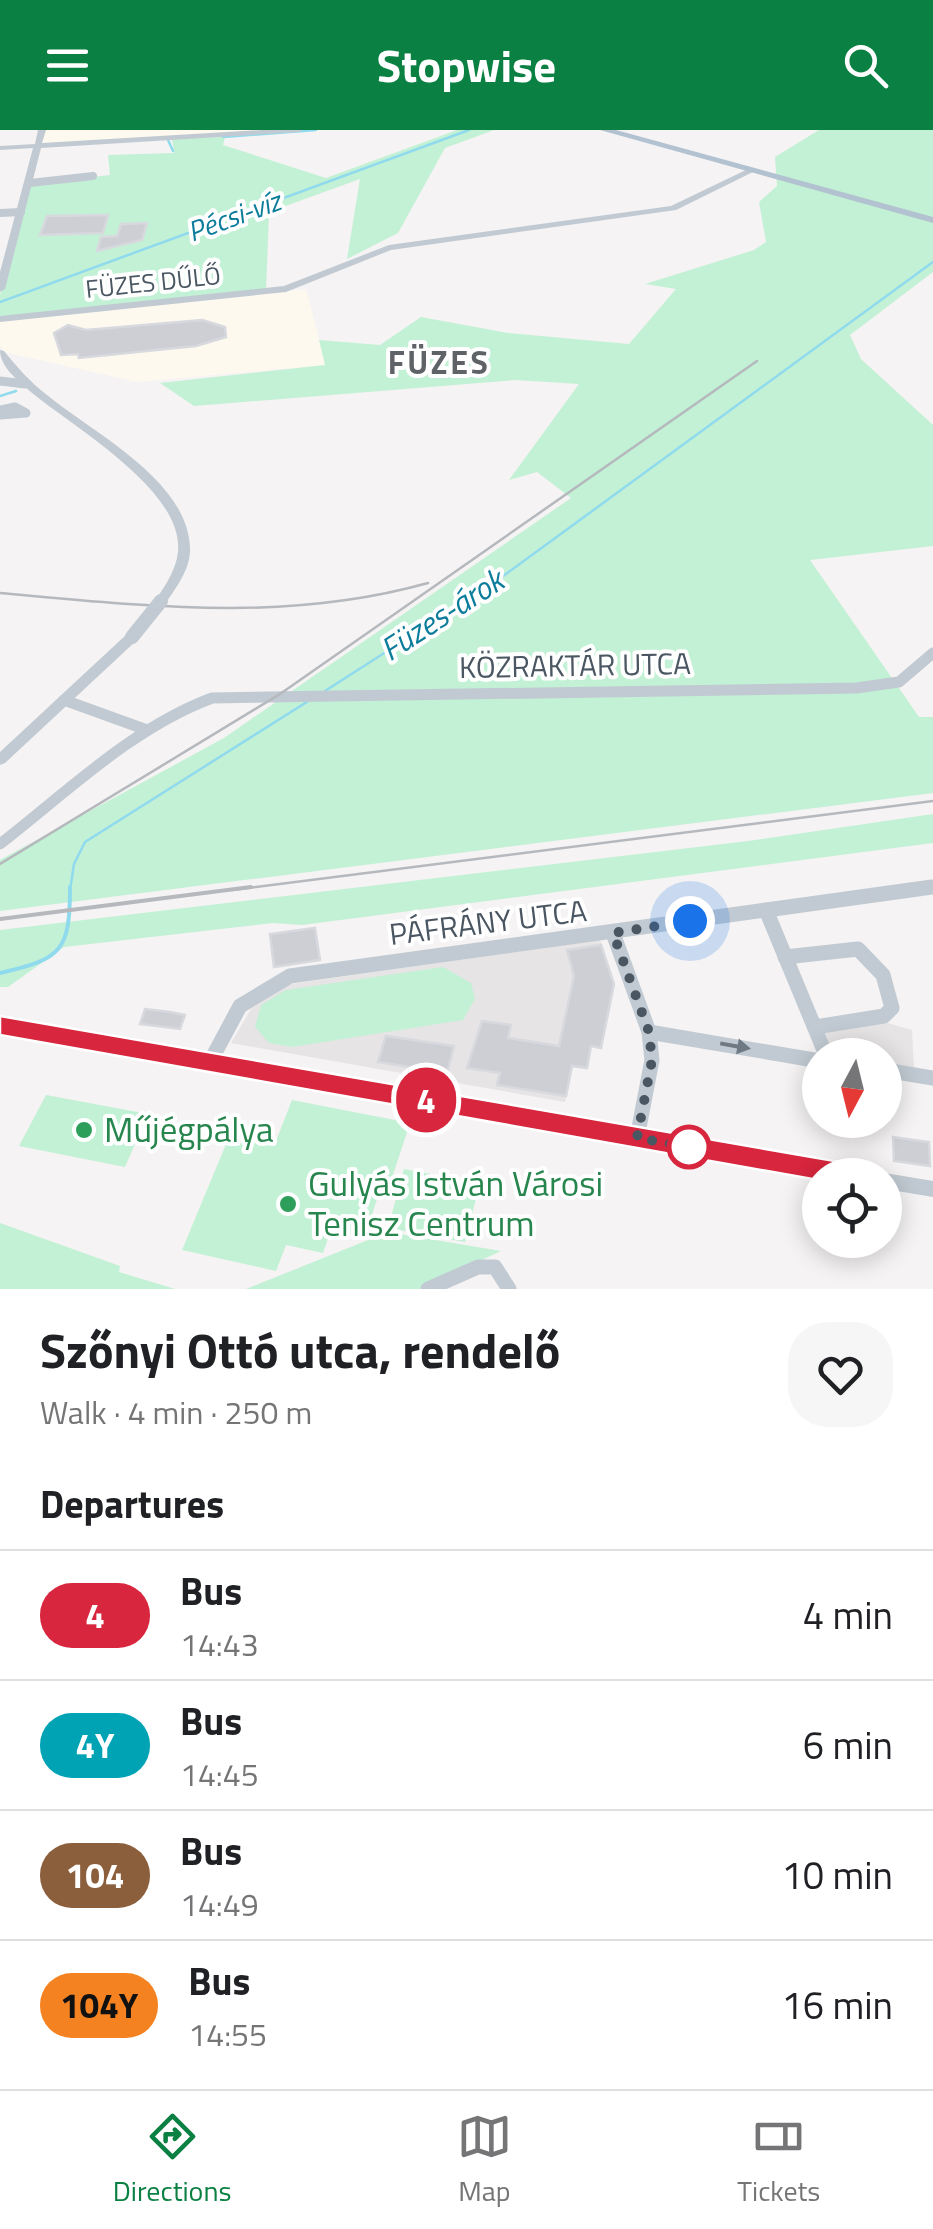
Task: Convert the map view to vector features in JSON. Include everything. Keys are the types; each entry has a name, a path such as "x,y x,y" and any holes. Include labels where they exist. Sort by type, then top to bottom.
{"main road":[{"path":"606,130 933,220"},
{"path":"726,164 738,172 734,180 781,179"}],"street":[{"path":"0,148 39,141 67,143 299,130"},
{"path":"14,146 39,141 67,143"},
{"path":"0,288 39,141"},
{"name":"FÜZES DŰLŐ","path":"4,317 286,289 390,248 673,208 750,170"},
{"path":"30,183 94,176"},
{"path":"0,213 21,212"},
{"path":"0,327 4,317"},
{"path":"0,760 132,637 179,571 185,548 180,521 142,474 25,384 4,376 1,357"},
{"name":"KÖZRAKTÁR UTCA","path":"0,844 146,730 177,711 212,698 324,693 817,688 897,683 933,653"},
{"path":"64,700 146,730"},
{"name":"PÁFRÁNY UTCA","path":"210,1062 240,1006 290,976 933,888"},
{"path":"766,910 819,1038"},
{"path":"613,933 649,1032 652,1060 637,1138"},
{"path":"785,956 858,949 874,961 893,998 892,1008 884,1016 814,1027"},
{"path":"0,1026 802,1166"},
{"path":"649,1032 802,1058"},
{"path":"902,1073 933,1078"},
{"path":"902,1184 933,1189"},
{"path":"428,1289 478,1267 495,1268 509,1289"}],"shaded area":[{"path":"42,130 322,130 38,144"},
{"path":"306,289 326,365 137,382 4,352 0,346 0,320"},
{"path":"600,940 614,984 601,1048 591,1046 587,1068 572,1066 565,1102 231,1043 251,1009 284,985"},
{"path":"884,1022 912,1030 914,1070 902,1068 902,1038 828,1038 825,1031"}],"green space":[{"path":"457,130 494,130 445,148 398,233 347,259 360,179 269,212 266,291 0,320 0,295 30,184 110,175 108,155 174,153 172,138 225,137 223,145 326,178"},
{"path":"819,130 933,130 933,272 850,335 861,359 933,425 933,546 810,560 919,717 933,717 933,793 0,911 0,860 224,738 571,498 537,472 509,480 579,384 515,380 194,406 160,383 325,365 319,340 380,345 421,317 508,333 629,344 676,289 645,284 754,250 766,242 759,202 777,186 775,157"},
{"path":"933,814 933,843 302,925 273,923 64,947 8,987 0,987 0,930 748,841"},
{"path":"443,967 471,983 475,999 463,1020 292,1047 269,1043 255,1027 261,1005 286,990"},
{"name":"Műjégpálya","path":"46,1095 148,1114 125,1167 19,1146"},
{"name":"Gulyás István Városi Tenisz Centrum","path":"292,1100 410,1123 392,1178 384,1177 365,1237 331,1230 323,1253 286,1245 276,1271 182,1250 229,1137 274,1146"},
{"path":"404,1169 480,1183 465,1242 388,1228"},
{"path":"0,1223 120,1266 119,1272 175,1289 0,1289"},
{"path":"388,1232 501,1251 419,1289 246,1289"}],"building":[{"path":"108,215 103,233 40,235 47,216"},
{"path":"147,223 142,240 97,251 101,237 117,236 121,224"},
{"path":"202,320 225,327 226,337 196,346 79,358 78,354 61,355 54,333 68,325 86,330"},
{"path":"315,928 320,960 274,967 270,934"},
{"path":"601,945 614,984 601,1048 591,1046 587,1068 572,1066 566,1096 497,1085 500,1073 467,1068 482,1021 511,1025 508,1038 559,1046 574,976 567,950"},
{"path":"145,1009 185,1015 180,1029 140,1024"},
{"path":"386,1036 454,1046 447,1073 378,1062"},
{"path":"893,1138 929,1142 930,1166 894,1158"}],"waterway":[{"path":"223,137 316,130"},
{"name":"Pécsi-víz","path":"0,302 469,130"},
{"path":"168,140 173,151"},
{"name":"Füzes-árok","path":"325,691 495,582 933,262"},
{"path":"0,396 16,391"},
{"name":"Füzes-árok","path":"70,890 74,864 85,842 310,700"},
{"name":"Füzes-árok","path":"0,973 37,963 58,949 68,925 70,890"}],"railway":[{"path":"0,864 280,694 757,361"},
{"path":"0,593 162,606 268,607 375,595 428,583"},
{"path":"232,890 933,801"},
{"path":"0,919 251,887"}],"bus line":[{"name":"4","path":"0,1026 802,1166"}],"place":[{"name":"Műjégpálya","path":"84,1130"},
{"name":"Gulyás István Városi Tenisz Centrum","path":"288,1204"}],"district":[{"name":"FÜZES","path":"439,363"}],"route":[{"path":"689,1147 706,1150 637,1138 652,1060 649,1032 613,933 690,921"}]}
